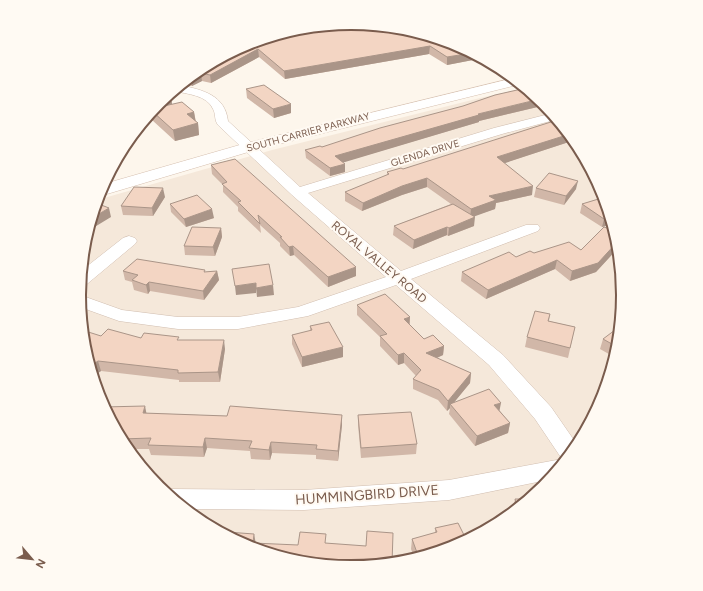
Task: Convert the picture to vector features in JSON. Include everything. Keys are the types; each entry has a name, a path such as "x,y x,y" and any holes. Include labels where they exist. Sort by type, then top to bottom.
{"main road":[{"name":"SOUTH CARRIER PARKWAY","path":"109,187 246,144 387,103 502,77"},
{"name":"SOUTH CARRIER PARKWAY","path":"116,173 510,83"}],"street":[{"name":"ROYAL VALLEY ROAD","path":"184,90 210,98 216,103 222,113 222,122 297,192 496,360 543,413 568,449"},
{"name":"GLENDA DRIVE","path":"297,192 498,131 549,118"},
{"path":"86,303 119,315 171,322 238,323 301,312 399,278 532,228"},
{"path":"87,274 129,241"},
{"name":"HUMMINGBIRD DRIVE","path":"180,498 304,500 441,490 552,470"}],"shaded area":[{"path":"519,90 551,120 572,148 590,178 608,227 615,261 617,296 615,330 608,364 597,397 590,413 572,443 551,471 527,495 499,516 469,534 453,541 403,556 386,559 352,561 317,559 300,556 250,541 234,534 204,516 176,495 152,471 141,457 113,413 100,381 88,330 86,296 88,261 91,244 105,198 272,150"}],"building":[{"path":"352,30 386,32 420,39 463,54 447,57 430,46 284,71 258,49 210,75 206,74 234,57 250,50 283,39 317,32"},
{"path":"264,85 291,104 273,109 246,89"},
{"path":"519,90 532,101 478,114 479,115 335,156 345,164 330,168 305,150 320,146 322,147 380,128 463,106 495,95"},
{"path":"182,102 194,112 187,114 198,123 173,130 157,115 167,105"},
{"path":"552,122 563,136 497,157 533,186 489,196 496,200 471,209 427,178 402,186 363,203 345,192 389,174 387,172 401,168 403,169"},
{"path":"235,159 356,267 328,277 293,246 289,247 280,237 282,237 258,215 260,224 238,202 241,201 222,184 227,182 211,165"},
{"path":"549,173 578,181 566,196 536,188"},
{"path":"134,187 163,188 152,208 121,206"},
{"path":"197,195 212,209 184,219 170,204"},
{"path":"599,199 606,219 604,219 582,204"},
{"path":"453,204 475,217 414,240 394,226"},
{"path":"102,205 109,208 99,214"},
{"path":"192,227 221,228 213,247 184,246"},
{"path":"604,227 608,229 613,247 598,263 572,271 557,260 488,290 462,272 509,252 516,257 530,251 534,253 569,242 581,250"},
{"path":"137,259 205,270 204,272 217,271 203,291 149,282 146,285 132,280 138,275 123,271"},
{"path":"269,264 273,285 256,288 256,283 235,286 232,269"},
{"path":"385,294 410,317 404,319 424,339 433,335 444,346 426,353 471,373 448,401 439,390 413,379 421,370 404,353 398,355 380,336 387,334 357,305"},
{"path":"535,311 550,314 548,321 575,327 570,348 527,337"},
{"path":"329,322 343,347 302,357 292,335 312,330 310,326"},
{"path":"108,329 141,338 144,333 179,337 177,340 224,340 218,372 178,373 178,370 98,361 95,363 88,332 101,336"},
{"path":"615,330 612,344 603,339"},
{"path":"489,389 501,403 494,405 510,423 477,436 450,404"},
{"path":"145,406 143,413 227,416 230,406 342,415 338,451 316,449 317,445 271,442 269,450 249,448 252,441 205,438 203,447 148,445 151,438 128,439 110,407"},
{"path":"411,412 417,444 361,448 358,415"},
{"path":"515,499 522,499 516,503"},
{"path":"458,523 464,536 437,547 417,553 412,539 437,532 435,528"},
{"path":"367,531 393,533 392,558 386,559 352,561 317,559 283,552 256,543 298,545 300,532 326,534 325,543 366,546"},
{"path":"231,532 254,534 253,542"}]}
